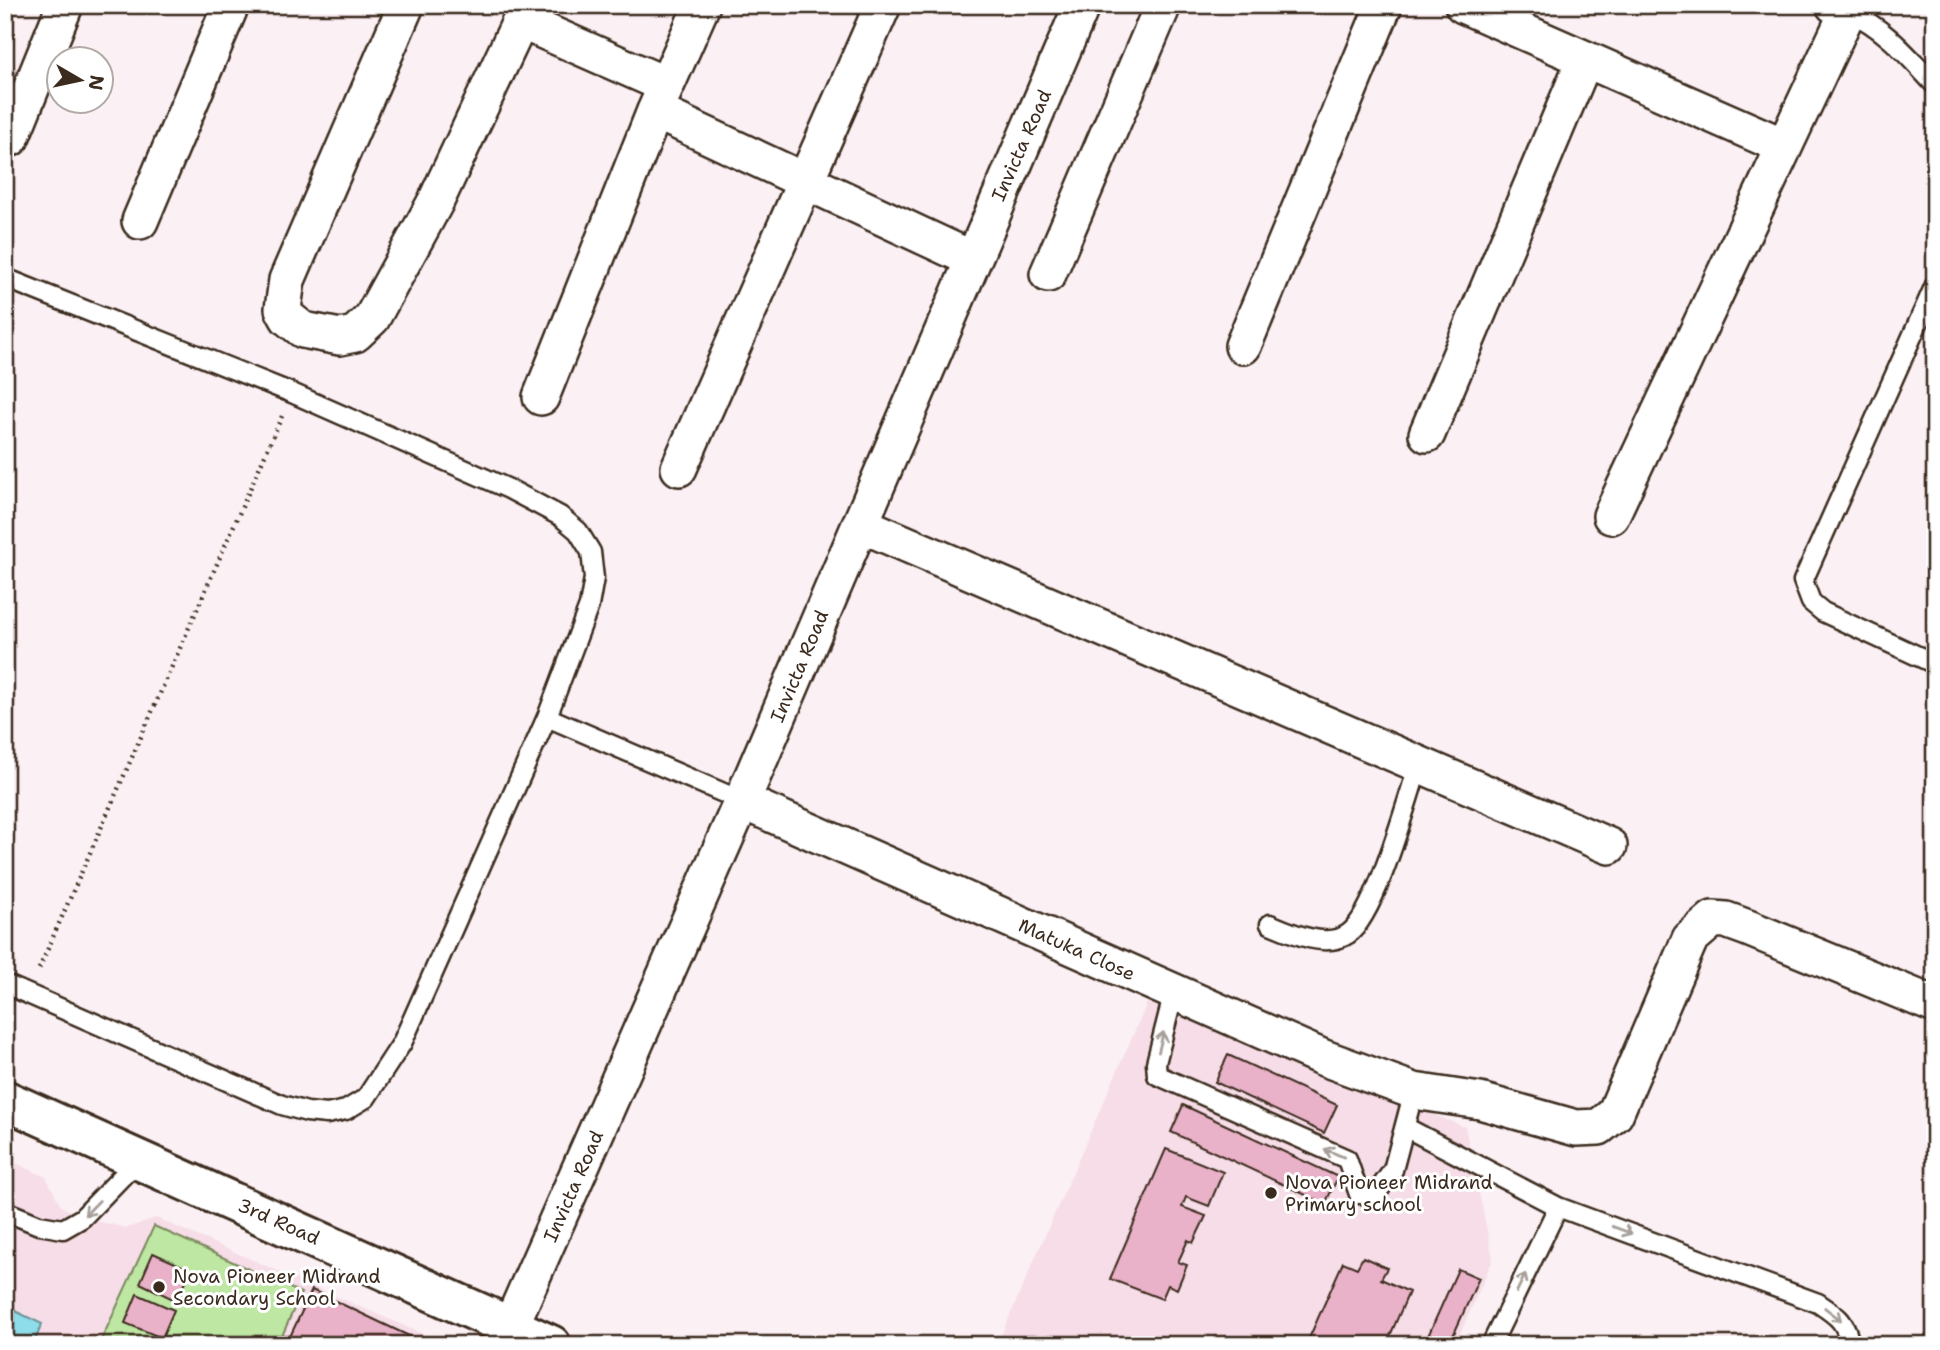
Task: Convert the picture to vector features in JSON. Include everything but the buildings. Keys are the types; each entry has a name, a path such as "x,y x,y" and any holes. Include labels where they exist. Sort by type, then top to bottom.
{"street":[{"path":"11,138 65,5"},
{"path":"140,220 231,5"},
{"path":"405,5 287,280 282,297 283,309 288,318 303,330 340,337 355,334 372,318 436,201 524,13 661,98 804,179 972,259"},
{"path":"541,397 661,98 702,5"},
{"path":"679,468 804,179 883,5"},
{"name":"Invicta Road","path":"511,1325 742,801 1082,5"},
{"path":"1048,274 1163,5"},
{"path":"1243,346 1384,5"},
{"path":"1463,5 1783,146"},
{"path":"1611,516 1783,146 1841,8"},
{"path":"1427,434 1585,59"},
{"path":"860,524 1609,846"},
{"name":"Matuka Close","path":"742,801 1324,1058 1414,1091 1480,1101 1576,1128 1600,1127 1615,1114 1690,939 1713,919 1726,920 1748,928 1935,1005"},
{"name":"3rd Road","path":"5,1100 551,1345"}],"lane":[{"path":"1841,8 1870,21 1889,36 1935,85"},
{"path":"5,278 292,393 509,489 560,516 578,531 590,552 594,578 589,606 547,718 402,1043 366,1098 346,1110 327,1114 282,1105 5,984"},
{"path":"1935,285 1803,581 1811,601 1823,612 1935,664"},
{"path":"547,718 742,801"},
{"path":"1270,924 1327,941 1348,934 1367,909 1419,764"},
{"path":"1174,992 1156,1063 1157,1075 1347,1159 1359,1194 1376,1194 1393,1170 1414,1091"},
{"path":"1405,1127 1558,1207 1818,1303 1838,1316 1847,1328 1849,1345"},
{"path":"5,1211 39,1225 63,1229 82,1218 139,1159"},
{"path":"1491,1345 1558,1207"}],"path":[{"path":"28,994 292,393"}],"shaded area":[{"name":"Nova Pioneer Midrand Primary school","path":"1148,1001 1465,1127 1493,1259 1455,1345 997,1345"},
{"name":"Nova Pioneer Midrand Secondary School","path":"5,1158 46,1177 61,1206 82,1218 127,1228 156,1218 448,1345 5,1345"}],"green space":[{"path":"154,1226 301,1293 278,1345 99,1345"}],"water":[{"path":"5,1306 42,1324 33,1345 5,1345"}],"place":[{"name":"Nova Pioneer Midrand Primary school","path":"1271,1193"},
{"name":"Nova Pioneer Midrand Secondary School","path":"159,1287"}]}
